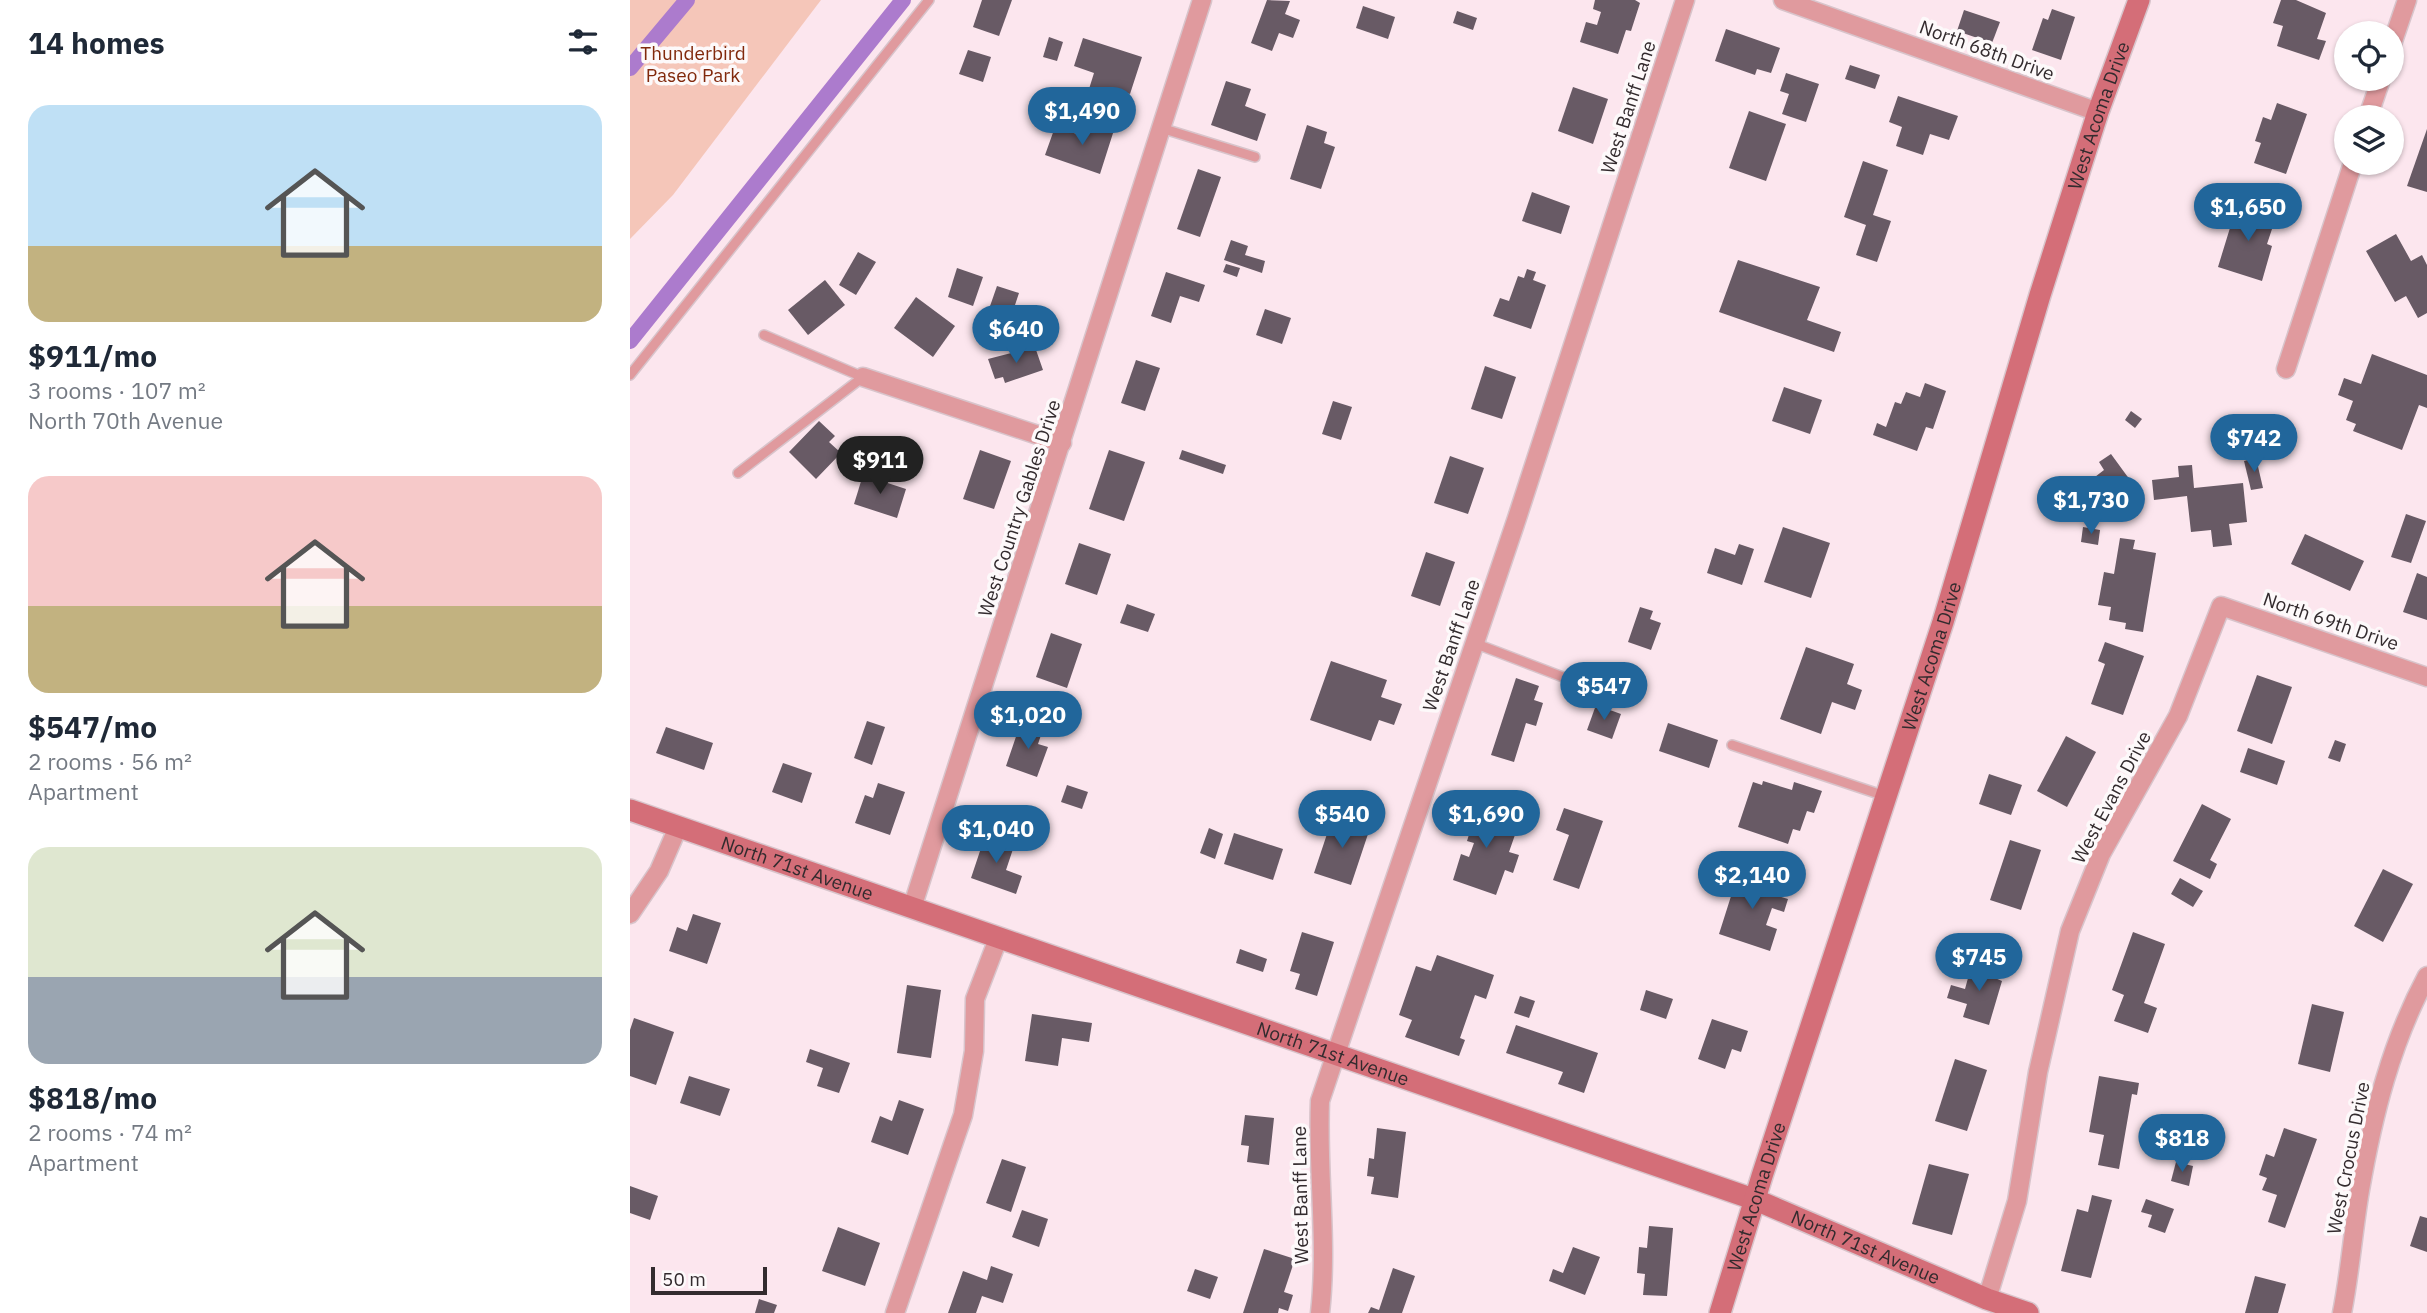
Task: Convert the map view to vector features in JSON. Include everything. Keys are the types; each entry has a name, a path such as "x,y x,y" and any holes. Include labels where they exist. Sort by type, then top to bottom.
{"street":[{"name":"West Country Gables Drive","path":"912,908 1202,0"},
{"name":"West Banff Lane","path":"1320,1313 1324,1280 1318,1146 1320,1101 1685,0"},
{"name":"North 68th Drive","path":"1783,0 2098,112"},
{"name":"West Acoma Drive","path":"1720,1313 1943,622 2098,112 2139,0"},
{"path":"2400,21 2407,0"},
{"path":"2286,369 2350,175"},
{"path":"863,377 1062,443"},
{"name":"North 69th Drive","path":"2221,606 2427,677"},
{"name":"West Evans Drive","path":"1987,1299 2017,1201 2038,1072 2070,931 2101,854 2178,716 2221,606"},
{"name":"North 71st Avenue","path":"630,810 1756,1200 1987,1299 2028,1313"},
{"path":"630,914 659,871 678,827"},
{"path":"895,1313 963,1115 974,1051 975,999 998,939"},
{"name":"West Crocus Drive","path":"2342,1313 2360,1191 2378,1100 2400,1032 2427,976"}],"lane":[{"path":"630,375 929,0"},
{"path":"1161,128 1255,157"},
{"path":"738,473 863,377 764,335"},
{"path":"1474,643 1588,687"},
{"path":"1732,745 1887,796"}],"green space":[{"name":"Thunderbird Paseo Park","path":"630,0 821,0 673,195 630,239"}],"building":[{"path":"982,0 1012,0 999,36 973,27"},
{"path":"1267,0 1290,1 1285,14 1300,20 1293,38 1279,33 1272,51 1251,43"},
{"path":"1595,0 1635,0 1640,3 1631,31 1626,30 1618,54 1580,42 1586,22 1597,25 1601,12 1593,9"},
{"path":"2281,0 2296,0 2326,13 2317,39 2326,41 2319,60 2277,46 2283,26 2273,23"},
{"path":"1363,6 1395,17 1388,39 1356,28"},
{"path":"2052,9 2075,17 2061,60 2032,50 2043,18 2048,20"},
{"path":"1964,10 2000,22 1992,43 1957,31"},
{"path":"1457,11 1477,18 1473,30 1453,23"},
{"path":"1726,29 1780,48 1771,73 1757,69 1755,75 1715,61"},
{"path":"1049,37 1063,42 1057,61 1043,57"},
{"path":"1083,38 1142,57 1130,94 1110,88 1108,95 1089,89 1094,73 1074,66"},
{"path":"968,50 991,57 983,82 959,74"},
{"path":"1850,65 1880,75 1875,89 1845,79"},
{"path":"1786,73 1819,84 1806,122 1782,114 1789,94 1780,91"},
{"path":"1226,81 1251,89 1245,106 1266,114 1257,141 1211,125"},
{"path":"1573,87 1608,99 1593,144 1558,131"},
{"path":"1898,96 1958,116 1949,140 1930,134 1923,155 1896,146 1902,127 1889,122"},
{"path":"2277,103 2307,114 2286,174 2254,163 2261,143 2255,141 2263,117 2271,120"},
{"path":"1749,111 1786,124 1766,181 1729,168"},
{"path":"1088,122 1114,130 1100,174 1045,155 1055,127 1083,136"},
{"path":"1307,125 1327,132 1324,143 1335,147 1321,189 1290,179"},
{"path":"2427,129 2427,192 2407,186"},
{"path":"1863,161 1888,170 1873,215 1891,221 1877,262 1856,255 1866,225 1844,217"},
{"path":"1198,169 1221,177 1200,237 1177,229"},
{"path":"1532,192 1570,206 1561,234 1522,221"},
{"path":"2237,205 2276,217 2267,244 2272,246 2262,281 2218,267"},
{"path":"2396,234 2411,261 2422,255 2427,265 2427,313 2418,318 2406,296 2395,302 2366,251"},
{"path":"1231,240 1248,246 1245,255 1265,261 1262,273 1224,260"},
{"path":"858,252 876,262 856,295 839,285"},
{"path":"1738,260 1820,287 1807,320 1841,332 1834,352 1719,312"},
{"path":"1226,264 1240,268 1237,277 1223,272"},
{"path":"957,268 983,277 973,306 948,297"},
{"path":"1527,269 1536,272 1533,280 1546,285 1531,329 1493,316 1500,298 1509,301 1518,276 1524,278"},
{"path":"1166,272 1205,285 1199,302 1180,296 1171,323 1151,316"},
{"path":"825,280 845,305 808,335 788,310"},
{"path":"997,286 1019,293 1011,317 989,309"},
{"path":"916,297 955,326 933,357 894,328"},
{"path":"1265,309 1291,318 1282,344 1256,335"},
{"path":"1035,347 1043,370 1005,383 1003,377 995,379 988,359"},
{"path":"2372,354 2427,375 2427,408 2419,405 2402,450 2353,431 2356,424 2346,420 2353,401 2338,395 2344,378 2361,384"},
{"path":"1136,360 1160,368 1145,411 1121,403"},
{"path":"1485,366 1516,377 1502,419 1471,409"},
{"path":"1925,383 1946,391 1933,429 1926,427 1917,451 1873,435 1877,423 1886,427 1895,402 1901,404 1906,392 1920,397"},
{"path":"1784,387 1822,400 1810,434 1772,421"},
{"path":"1333,401 1352,407 1341,440 1322,434"},
{"path":"2131,411 2142,419 2135,428 2125,420"},
{"path":"819,421 835,436 829,442 841,453 816,479 789,452"},
{"path":"980,450 1011,461 994,509 963,499"},
{"path":"1109,450 1145,462 1124,521 1089,509"},
{"path":"1182,450 1226,465 1223,474 1179,459"},
{"path":"2111,454 2138,491 2112,509 2091,480 2104,470 2099,462"},
{"path":"1450,456 1484,468 1468,514 1434,503"},
{"path":"2256,458 2263,488 2251,490 2244,461"},
{"path":"2192,465 2194,488 2243,483 2247,522 2229,524 2232,545 2213,547 2211,530 2191,532 2187,496 2154,500 2152,480 2179,477 2178,466"},
{"path":"863,475 906,489 897,518 854,504"},
{"path":"2406,514 2426,521 2411,563 2391,557"},
{"path":"1783,527 1830,543 1811,598 1764,582"},
{"path":"2083,527 2100,530 2098,545 2081,542"},
{"path":"2305,534 2364,561 2350,591 2291,564"},
{"path":"2120,538 2135,540 2133,549 2156,553 2143,632 2125,629 2126,623 2109,620 2111,607 2098,605 2104,572 2114,574"},
{"path":"1079,543 1111,554 1097,595 1065,584"},
{"path":"1739,544 1754,549 1742,585 1707,573 1715,548 1735,555"},
{"path":"1426,552 1455,562 1440,606 1411,596"},
{"path":"2417,573 2427,577 2427,620 2403,612"},
{"path":"1127,604 1155,614 1148,632 1120,623"},
{"path":"1640,607 1653,611 1650,619 1661,623 1651,650 1628,642"},
{"path":"1051,633 1082,644 1067,688 1036,677"},
{"path":"2105,642 2144,656 2123,715 2091,704 2105,664 2098,661"},
{"path":"1806,647 1854,664 1847,684 1862,690 1855,710 1832,702 1821,734 1780,719"},
{"path":"1331,661 1387,680 1381,697 1402,704 1394,725 1379,720 1371,741 1310,720"},
{"path":"2257,675 2292,687 2272,744 2237,731"},
{"path":"1516,678 1539,686 1534,700 1543,703 1536,726 1526,723 1514,762 1491,755"},
{"path":"1596,705 1621,714 1612,739 1587,730"},
{"path":"867,721 885,727 872,765 854,758"},
{"path":"1021,722 1043,729 1038,744 1048,747 1037,777 1006,766"},
{"path":"1668,723 1718,740 1709,768 1659,751"},
{"path":"666,727 713,743 704,770 656,753"},
{"path":"2066,736 2096,752 2067,807 2037,791"},
{"path":"2335,740 2346,744 2340,762 2328,758"},
{"path":"2248,748 2285,761 2277,785 2240,772"},
{"path":"783,763 812,773 802,803 772,792"},
{"path":"1989,774 2022,785 2011,815 1979,804"},
{"path":"1763,781 1792,790 1794,782 1822,791 1814,813 1807,811 1800,831 1793,829 1788,844 1738,827 1753,782 1762,785"},
{"path":"878,783 905,792 890,835 855,823 865,795 873,798"},
{"path":"1067,785 1088,792 1082,809 1061,802"},
{"path":"1471,801 1506,812 1501,826 1516,832 1509,852 1519,855 1513,873 1505,870 1496,895 1453,880 1461,854 1469,857 1474,843 1467,841 1471,828 1463,825"},
{"path":"2202,804 2231,819 2210,860 2217,864 2210,879 2173,861"},
{"path":"1564,808 1603,821 1579,889 1553,880 1569,835 1556,830"},
{"path":"1333,816 1370,828 1351,885 1314,873"},
{"path":"1209,828 1223,834 1215,859 1200,853"},
{"path":"986,833 1015,843 1006,870 1022,876 1016,894 971,878"},
{"path":"1234,833 1283,849 1273,880 1224,864"},
{"path":"2010,840 2041,850 2021,910 1990,900"},
{"path":"2383,869 2413,884 2383,942 2354,926"},
{"path":"1739,871 1778,883 1775,895 1788,899 1784,912 1772,908 1766,925 1777,929 1770,951 1719,934"},
{"path":"2180,878 2203,891 2193,907 2171,894"},
{"path":"693,914 721,923 707,964 669,951 677,927 687,931"},
{"path":"1302,932 1334,942 1317,996 1295,989 1300,974 1290,971"},
{"path":"2133,932 2165,944 2144,1003 2157,1008 2148,1033 2114,1021 2124,995 2112,990"},
{"path":"1240,949 1267,959 1263,972 1236,963"},
{"path":"1437,955 1494,975 1486,999 1475,995 1460,1038 1465,1040 1459,1056 1405,1037 1412,1020 1399,1015 1416,966 1431,971"},
{"path":"1973,960 1998,968 1995,978 2002,981 1989,1025 1963,1017 1967,1004 1947,998 1951,985 1965,989"},
{"path":"907,985 941,990 931,1058 897,1053"},
{"path":"1646,990 1673,999 1666,1019 1640,1010"},
{"path":"1520,996 1535,1001 1529,1018 1514,1013"},
{"path":"2312,1004 2344,1012 2330,1072 2298,1064"},
{"path":"1032,1014 1092,1023 1089,1042 1062,1038 1058,1066 1025,1061"},
{"path":"634,1018 674,1032 656,1085 630,1076 630,1030"},
{"path":"1712,1019 1748,1031 1741,1052 1732,1049 1725,1069 1698,1059"},
{"path":"1516,1025 1598,1053 1584,1093 1558,1084 1563,1072 1506,1053"},
{"path":"810,1049 850,1063 839,1093 817,1086 823,1068 806,1062"},
{"path":"1955,1059 1987,1070 1967,1131 1935,1121"},
{"path":"689,1076 730,1089 720,1116 680,1103"},
{"path":"2099,1076 2139,1083 2137,1095 2132,1094 2119,1169 2098,1165 2104,1135 2089,1132"},
{"path":"899,1100 924,1109 908,1155 871,1142 880,1116 892,1121"},
{"path":"1245,1115 1274,1118 1269,1165 1247,1162 1249,1146 1241,1145"},
{"path":"1377,1128 1406,1132 1398,1198 1371,1194 1374,1177 1367,1176 1369,1158 1374,1159"},
{"path":"2284,1128 2317,1139 2285,1228 2268,1222 2277,1195 2262,1190 2267,1178 2259,1175 2266,1154 2274,1157"},
{"path":"1002,1159 1026,1167 1011,1212 986,1203"},
{"path":"2176,1162 2193,1166 2189,1186 2171,1181"},
{"path":"1929,1164 1969,1174 1952,1235 1912,1224"},
{"path":"630,1186 658,1196 650,1220 630,1213"},
{"path":"2092,1195 2112,1200 2091,1278 2061,1271 2077,1209 2088,1212"},
{"path":"2146,1199 2174,1209 2165,1233 2148,1227 2152,1215 2141,1212"},
{"path":"1022,1210 1048,1219 1039,1247 1012,1237"},
{"path":"2420,1216 2427,1218 2427,1252 2410,1246"},
{"path":"1649,1226 1673,1228 1667,1296 1643,1295 1645,1274 1637,1273 1639,1247 1647,1248"},
{"path":"838,1227 880,1243 865,1286 822,1271"},
{"path":"1573,1247 1600,1257 1585,1295 1549,1281 1553,1269 1563,1273"},
{"path":"1264,1249 1295,1259 1284,1292 1293,1295 1288,1311 1279,1308 1278,1313 1243,1313"},
{"path":"991,1266 1013,1274 1003,1303 982,1296 976,1313 948,1313 963,1271 987,1280"},
{"path":"1393,1268 1415,1276 1402,1313 1368,1313 1371,1307 1379,1310"},
{"path":"1195,1269 1218,1277 1210,1299 1187,1291"},
{"path":"2255,1276 2286,1284 2278,1313 2245,1313"},
{"path":"759,1299 777,1305 774,1313 755,1313"}],"waterway":[{"path":"630,68 687,0"},
{"path":"630,341 903,0"}]}
